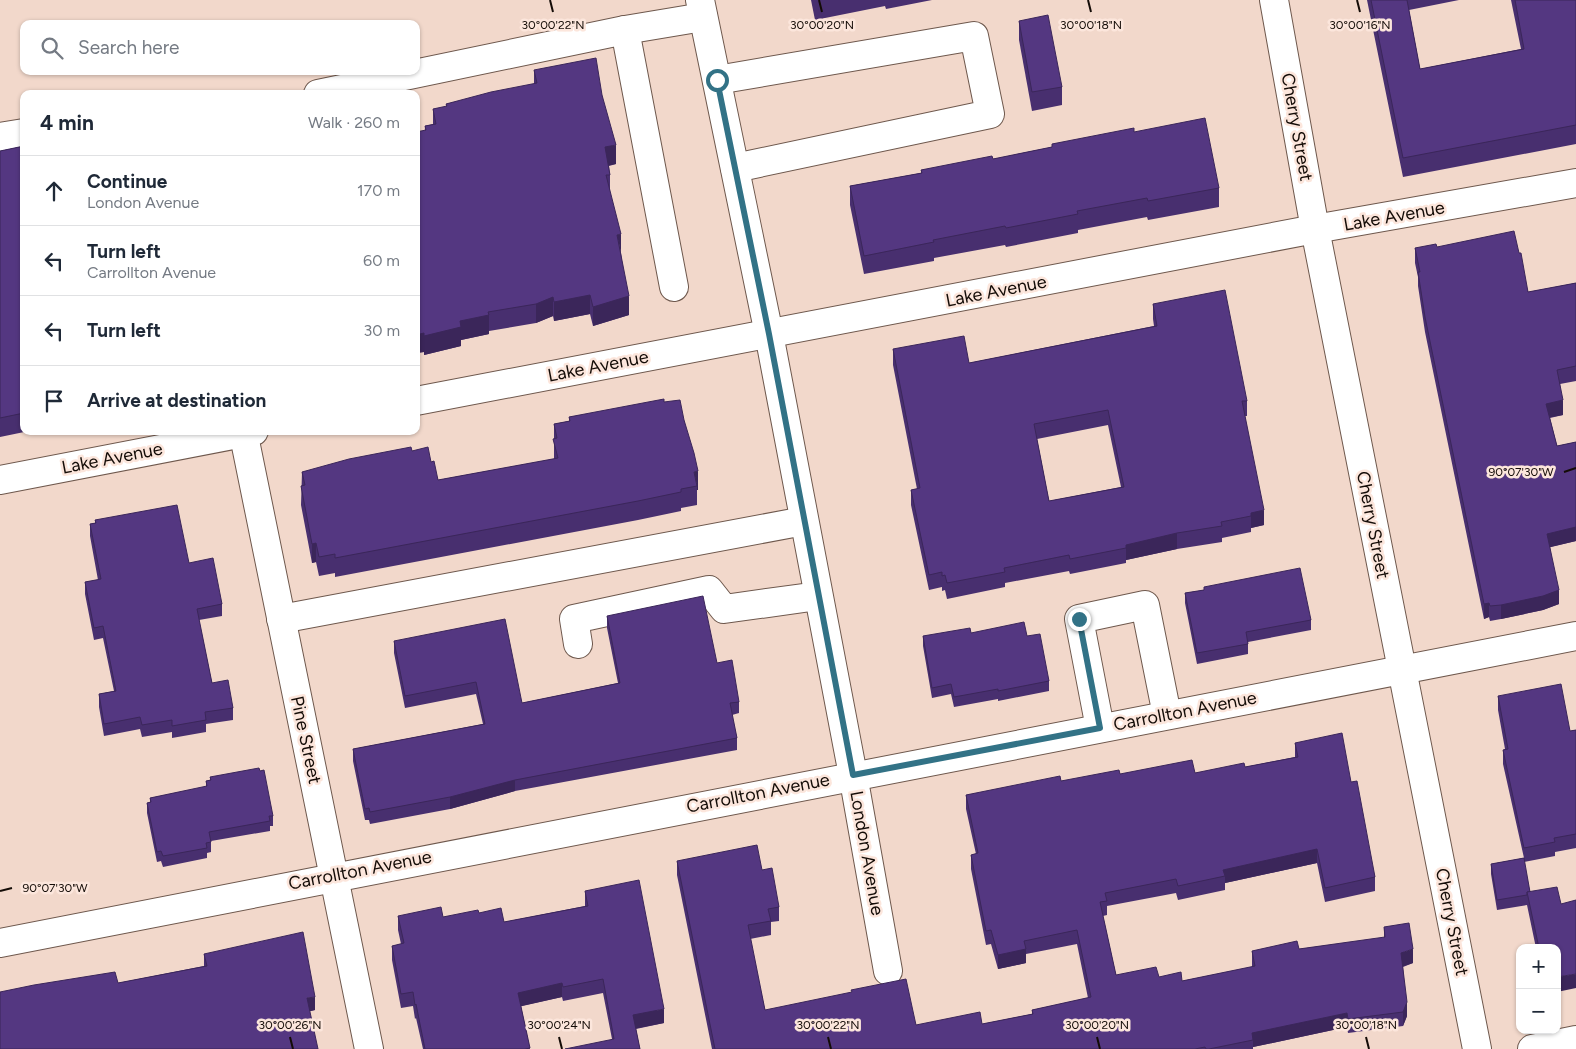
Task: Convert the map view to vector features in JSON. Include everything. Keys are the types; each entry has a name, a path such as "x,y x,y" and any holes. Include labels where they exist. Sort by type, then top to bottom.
{"street":[{"name":"Cherry Street","path":"1274,0 1315,229 1477,1049"},
{"path":"420,73 625,30 701,9"},
{"name":"London Avenue","path":"701,9 769,334 853,775 888,971"},
{"path":"625,30 674,287"},
{"path":"717,80 974,36 990,114 735,168"},
{"path":"337,90 409,75"},
{"path":"0,137 20,134"},
{"name":"Lake Avenue","path":"420,400 1315,229 1576,183"},
{"name":"Lake Avenue","path":"0,480 232,435"},
{"name":"Pine Street","path":"248,435 281,619 369,1049"},
{"path":"281,619 804,522"},
{"path":"578,644 574,619 709,590 724,609 818,596"},
{"path":"1100,728 1079,619 1145,605 1167,715"},
{"name":"Carrollton Avenue","path":"0,943 334,875 1576,636"},
{"path":"1532,1049 1576,1040"}],"building":[{"path":"1371,0 1407,0 1420,69 1524,49 1515,0 1576,0 1576,125 1403,158"},
{"path":"1048,15 1062,87 1032,92 1019,21"},
{"path":"596,58 602,95 616,145 605,147 610,175 606,175 621,234 617,235 629,296 593,307 590,295 554,302 553,297 536,304 488,312 489,315 460,321 461,327 424,336 424,333 420,334 420,131 426,130 425,126 436,124 433,109 491,92 537,83 534,70"},
{"path":"1205,118 1219,188 1148,201 1147,198 1077,211 1078,214 933,240 934,242 864,256 850,186 922,173 921,170 992,156 993,159 1052,147 1052,144 1134,128 1134,132"},
{"path":"20,147 20,414 0,418 0,151"},
{"path":"1514,231 1519,253 1521,253 1528,292 1576,283 1576,366 1557,370 1563,400 1546,404 1557,446 1576,442 1576,527 1547,534 1559,590 1543,596 1490,606 1489,603 1484,604 1425,317 1418,272 1420,272 1415,248 1436,244 1437,247"},
{"path":"1225,290 1247,401 1242,401 1264,510 1251,513 1251,516 1221,522 1222,526 1177,533 1126,545 1126,548 1070,559 1069,555 1004,568 1005,572 947,583 945,575 942,576 942,572 929,575 911,490 920,488 893,349 964,336 969,363 1157,326 1153,304","holes":["1108,410 1124,487 1049,501 1034,424"]},
{"path":"664,399 664,402 680,400 698,471 694,472 697,486 681,489 681,492 638,501 335,558 335,554 319,557 316,543 312,544 301,486 305,485 302,472 349,459 411,447 412,451 428,447 431,462 434,461 438,480 558,458 553,439 557,438 554,424 570,421 569,417"},
{"path":"177,505 189,563 213,558 222,604 197,609 212,683 228,680 233,708 205,712 206,720 172,726 172,720 142,725 140,717 104,724 99,694 116,691 103,626 94,628 85,582 101,579 90,524 96,523 95,520"},
{"path":"1300,568 1311,620 1246,632 1248,644 1197,653 1185,593 1204,590 1204,587"},
{"path":"703,596 717,663 732,660 739,702 730,703 737,738 515,780 450,797 370,812 369,808 365,809 353,749 485,724 476,682 405,696 394,641 505,619 522,703 620,683 607,616"},
{"path":"1024,622 1027,636 1040,634 1049,681 954,697 951,684 932,688 923,636 970,628 971,633"},
{"path":"1561,684 1570,731 1576,730 1576,834 1554,838 1555,842 1524,848 1503,750 1508,749 1498,696"},
{"path":"1342,733 1351,782 1357,781 1375,877 1325,888 1317,849 1223,870 1225,876 1178,886 1176,879 1105,893 1107,901 1100,902 1116,975 1156,967 1159,977 1181,972 1182,981 1255,966 1252,951 1297,941 1299,949 1385,937 1384,927 1409,923 1413,949 1401,953 1407,1002 1403,1012 1348,1019 1347,1013 1252,1033 1253,1040 1209,1049 1205,1047 1195,1049 715,1049 677,861 757,845 762,870 772,868 779,907 768,909 771,921 748,925 765,1010 906,979 916,1025 980,1012 982,1024 1033,1014 1032,1010 1091,997 1077,930 1024,941 1026,949 998,955 991,930 986,931 971,855 978,853 966,795 1060,776 1061,781 1119,770 1120,774 1192,760 1195,773 1244,763 1245,767 1298,757 1295,743"},
{"path":"259,768 260,771 264,770 273,816 269,816 270,821 209,832 211,842 206,843 207,848 163,856 161,851 157,852 147,803 151,802 150,798 207,786 206,781 211,780 210,777"},
{"path":"1524,858 1530,892 1527,892 1527,895 1497,900 1491,864"},
{"path":"639,880 664,1009 633,1015 640,1049 565,1049 614,1039 603,979 563,987 562,983 518,993 530,1048 425,1049 413,992 401,994 392,946 404,943 398,916 441,907 443,917 478,910 479,913 501,908 504,922 588,906 585,891"},
{"path":"1557,887 1561,904 1576,900 1576,974 1561,976 1561,944 1538,944 1527,892"},
{"path":"303,932 315,997 307,998 318,1049 0,1049 0,992 115,972 118,983 207,966 204,954"}],"route":[{"path":"717,80 769,334 853,775 1100,728 1079,619"}]}
